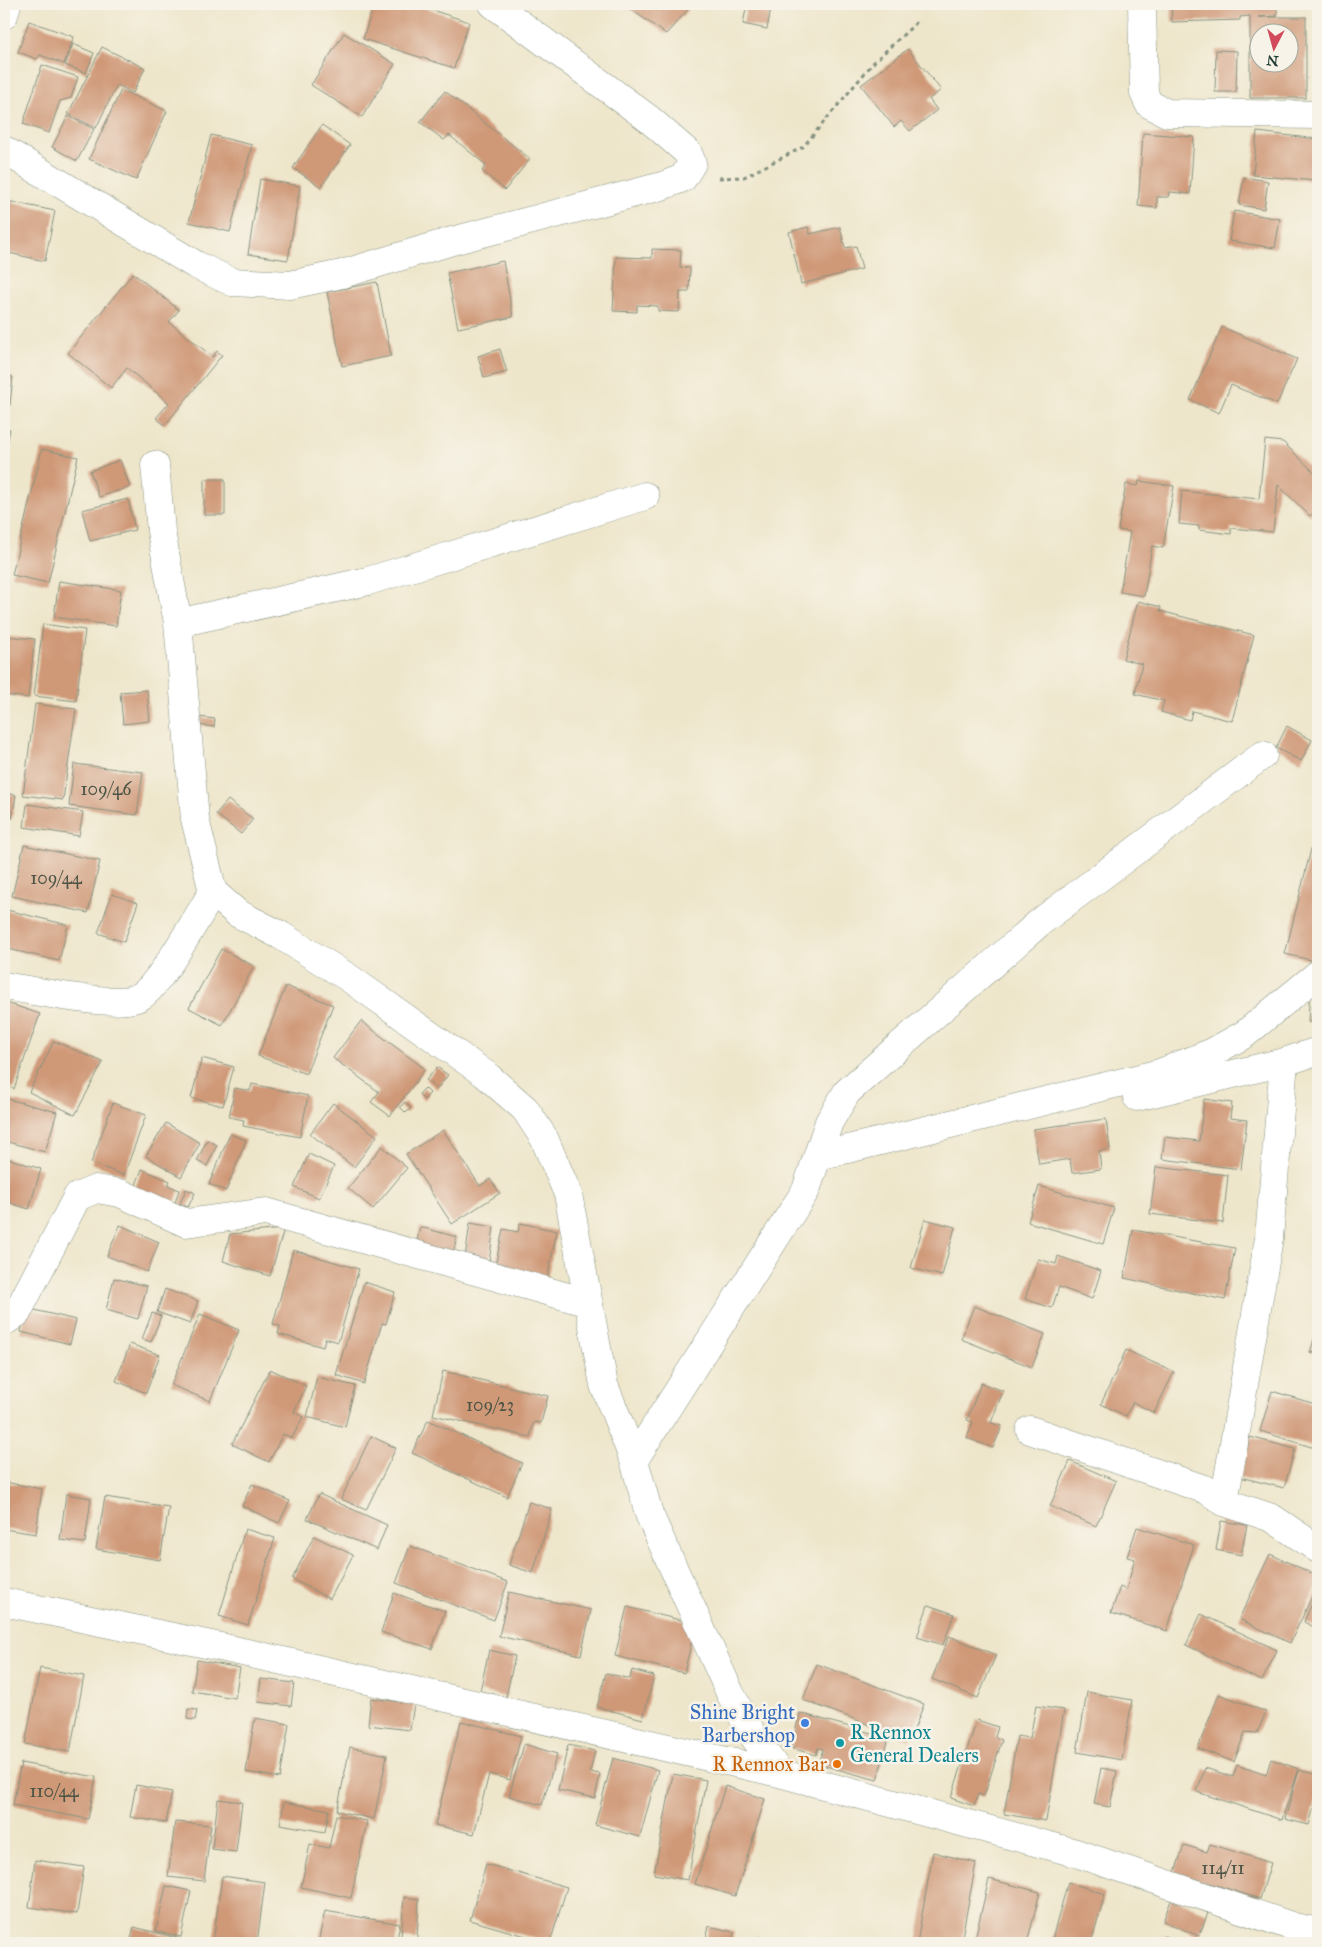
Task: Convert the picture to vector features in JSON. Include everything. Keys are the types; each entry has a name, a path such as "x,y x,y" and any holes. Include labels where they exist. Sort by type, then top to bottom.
{"street":[{"path":"4,15 7,4"},
{"path":"4,150 196,265 232,282 251,283 290,284 342,274 452,241 662,186 684,178 692,163 688,153 649,119 493,4"},
{"path":"1142,4 1144,93 1149,104 1167,113 1318,115"},
{"path":"155,465 161,531 178,623 195,818 213,892 237,913 280,936 349,978 484,1074 525,1109 544,1138 568,1194 604,1385 634,1460 649,1514 730,1693 751,1732 779,1773"},
{"path":"178,623 368,581 646,496"},
{"path":"634,1460 806,1190 829,1122 847,1092 1039,923 1263,755"},
{"path":"4,986 104,1002 140,997 155,984 213,892"},
{"path":"819,1156 1160,1073 1213,1052 1244,1034 1318,974"},
{"path":"1019,1126 1284,1062 1318,1051"},
{"path":"1224,1502 1269,1238 1284,1062"},
{"path":"4,1322 17,1313 77,1197 96,1189 120,1193 186,1223 266,1212 588,1303"},
{"path":"1030,1430 1208,1490 1224,1502 1272,1518 1318,1549"},
{"path":"4,1602 216,1646 779,1773 1076,1853 1300,1934"}],"path":[{"path":"684,178 744,177 803,147 874,62 919,20"}],"building":[{"path":"374,4 413,4 469,22 454,68 363,39"},
{"path":"628,4 693,4 666,34 626,6"},
{"path":"747,4 771,8 767,29 743,24"},
{"path":"1171,4 1277,4 1277,16 1259,17 1306,17 1306,98 1250,98 1250,72 1300,72 1300,22 1250,22 1250,16 1240,17 1240,20 1172,22"},
{"path":"29,21 74,37 64,64 40,55 37,59 18,52"},
{"path":"344,33 395,64 362,117 311,85"},
{"path":"73,44 94,53 86,73 65,65"},
{"path":"102,47 145,68 133,93 117,85 96,128 68,114"},
{"path":"908,49 941,90 929,99 937,110 910,131 901,121 894,127 861,85"},
{"path":"1216,50 1237,51 1236,92 1215,92"},
{"path":"42,65 78,77 71,98 60,101 49,133 23,124"},
{"path":"121,90 167,111 136,180 89,159"},
{"path":"445,91 530,159 505,190 482,171 486,165 449,135 444,140 420,122"},
{"path":"68,116 94,129 77,161 52,147"},
{"path":"322,125 350,145 321,187 293,168"},
{"path":"1257,132 1318,139 1315,181 1253,175"},
{"path":"1143,133 1194,137 1190,194 1170,192 1169,197 1157,197 1157,208 1138,206"},
{"path":"211,135 252,145 230,232 189,222"},
{"path":"1244,177 1268,181 1264,209 1239,205"},
{"path":"260,179 300,186 288,260 248,254"},
{"path":"7,201 55,211 45,261 4,252 4,215"},
{"path":"1234,211 1280,219 1275,248 1229,241"},
{"path":"808,227 810,234 840,227 845,248 856,246 862,269 801,284 789,232"},
{"path":"652,249 681,250 680,267 690,268 689,292 680,292 679,312 658,311 658,306 637,305 637,312 613,311 616,257 652,258"},
{"path":"503,261 513,317 458,328 447,273"},
{"path":"133,273 179,310 169,322 213,357 217,351 222,355 165,425 156,418 169,403 127,368 111,388 68,353"},
{"path":"377,282 391,356 342,366 327,292"},
{"path":"1222,327 1297,359 1277,404 1231,385 1219,413 1190,400"},
{"path":"500,349 507,372 484,378 478,356"},
{"path":"4,376 13,377 10,405 4,404"},
{"path":"4,428 10,429 5,454 4,454"},
{"path":"1265,440 1283,442 1318,476 1318,508 1310,516 1278,485 1273,532 1231,528 1231,534 1199,530 1199,526 1179,524 1182,491 1259,499"},
{"path":"42,449 78,457 48,583 12,575"},
{"path":"120,460 130,487 99,497 90,471"},
{"path":"204,479 225,479 225,515 204,515"},
{"path":"1139,481 1174,486 1163,548 1152,546 1144,596 1120,592 1130,532 1118,530 1126,484 1138,486"},
{"path":"128,499 135,530 90,541 82,510"},
{"path":"59,581 121,590 116,626 54,617"},
{"path":"1138,601 1161,607 1160,611 1254,635 1232,721 1192,711 1190,720 1161,712 1164,701 1135,694 1142,664 1123,659"},
{"path":"43,624 85,630 76,701 34,696"},
{"path":"4,636 35,639 28,698 4,695"},
{"path":"147,690 150,721 123,724 120,692"},
{"path":"35,704 76,709 63,800 23,795"},
{"path":"199,717 215,719 214,727 198,725"},
{"path":"1287,726 1312,740 1301,761 1276,748"},
{"path":"74,764 143,772 137,815 69,806"},
{"path":"4,793 16,795 12,819 4,817"},
{"path":"228,800 253,819 241,834 216,814"},
{"path":"27,804 83,812 79,836 24,827"},
{"path":"1318,821 1318,948 1315,961 1285,954"},
{"path":"24,845 100,861 88,913 12,896"},
{"path":"112,894 138,903 124,942 98,933"},
{"path":"7,910 68,925 59,961 4,948 4,925"},
{"path":"221,949 254,966 222,1025 189,1008"},
{"path":"286,986 333,1005 306,1074 258,1056"},
{"path":"1310,988 1318,989 1318,1023 1308,1022"},
{"path":"4,1002 40,1014 14,1089 4,1085"},
{"path":"361,1021 425,1069 390,1116 371,1102 379,1092 333,1058"},
{"path":"54,1041 103,1062 75,1115 29,1092"},
{"path":"202,1058 234,1067 223,1106 191,1098"},
{"path":"437,1067 448,1075 437,1089 426,1080"},
{"path":"252,1084 308,1096 300,1137 243,1126 244,1120 229,1117 235,1088 250,1091"},
{"path":"425,1088 430,1093 424,1100 419,1094"},
{"path":"4,1098 57,1112 45,1152 4,1141"},
{"path":"1204,1099 1232,1103 1230,1118 1247,1120 1241,1169 1162,1159 1165,1137 1199,1141"},
{"path":"405,1102 411,1108 406,1113 400,1107"},
{"path":"113,1103 146,1115 124,1175 91,1163"},
{"path":"333,1103 377,1136 354,1167 310,1134"},
{"path":"1106,1119 1110,1149 1099,1151 1101,1169 1072,1173 1070,1159 1039,1164 1033,1129"},
{"path":"166,1123 200,1143 181,1177 146,1156"},
{"path":"443,1130 480,1186 490,1179 500,1193 452,1224 406,1154"},
{"path":"230,1134 246,1140 226,1191 209,1184"},
{"path":"207,1140 217,1145 207,1166 197,1161"},
{"path":"382,1146 407,1168 373,1209 348,1188"},
{"path":"309,1154 334,1166 319,1198 294,1187"},
{"path":"4,1157 41,1169 29,1209 4,1201"},
{"path":"1156,1167 1228,1175 1223,1223 1150,1214"},
{"path":"142,1169 170,1181 168,1185 179,1190 174,1206 134,1190"},
{"path":"1039,1186 1114,1208 1103,1244 1028,1222"},
{"path":"186,1189 195,1193 188,1207 180,1204"},
{"path":"925,1219 955,1227 942,1276 911,1268"},
{"path":"470,1223 494,1227 488,1269 464,1265"},
{"path":"520,1223 557,1231 546,1285 494,1272 503,1229 518,1232"},
{"path":"120,1225 159,1242 147,1272 107,1256"},
{"path":"420,1227 457,1237 452,1259 415,1250"},
{"path":"284,1229 270,1276 223,1261 230,1234"},
{"path":"1133,1230 1235,1248 1225,1300 1124,1278"},
{"path":"293,1250 359,1269 338,1342 325,1338 323,1347 278,1334 280,1326 273,1324"},
{"path":"1058,1256 1101,1271 1092,1299 1059,1287 1052,1308 1025,1299 1038,1259 1056,1264"},
{"path":"114,1278 147,1286 138,1319 106,1310"},
{"path":"364,1282 395,1292 386,1324 382,1323 364,1384 336,1375"},
{"path":"165,1289 198,1301 190,1324 157,1312"},
{"path":"974,1306 1045,1334 1032,1367 961,1339"},
{"path":"26,1308 76,1320 70,1344 21,1332"},
{"path":"152,1313 161,1316 151,1342 142,1339"},
{"path":"200,1314 239,1330 210,1401 171,1385"},
{"path":"1318,1327 1318,1354 1310,1352"},
{"path":"130,1344 160,1355 146,1393 116,1381"},
{"path":"1126,1350 1174,1372 1154,1413 1133,1402 1126,1416 1101,1404"},
{"path":"270,1369 306,1386 294,1412 303,1417 292,1438 283,1434 269,1462 232,1444"},
{"path":"443,1371 548,1396 541,1423 534,1422 530,1437 433,1415"},
{"path":"317,1377 355,1386 345,1427 307,1417"},
{"path":"981,1383 1003,1391 991,1423 1002,1426 993,1448 967,1438 973,1422 967,1420"},
{"path":"1272,1391 1318,1405 1318,1449 1260,1431"},
{"path":"428,1420 522,1463 507,1497 412,1453"},
{"path":"371,1436 396,1448 366,1510 341,1499"},
{"path":"1250,1437 1295,1449 1284,1488 1240,1477"},
{"path":"1070,1461 1116,1481 1096,1526 1050,1506"},
{"path":"4,1482 42,1489 36,1534 4,1529"},
{"path":"252,1484 290,1501 279,1523 242,1506"},
{"path":"66,1494 91,1498 85,1543 60,1540"},
{"path":"319,1494 387,1525 377,1550 307,1519"},
{"path":"105,1497 169,1507 160,1560 96,1549"},
{"path":"529,1502 552,1509 533,1573 509,1565"},
{"path":"1221,1521 1247,1525 1241,1555 1216,1550"},
{"path":"1137,1527 1194,1545 1167,1631 1111,1613 1120,1587 1126,1590 1135,1559 1127,1557"},
{"path":"245,1529 275,1538 248,1625 219,1616"},
{"path":"314,1536 353,1555 330,1599 292,1579"},
{"path":"410,1546 508,1582 494,1620 396,1583"},
{"path":"1270,1554 1318,1576 1318,1584 1290,1643 1239,1619"},
{"path":"1318,1589 1318,1629 1304,1622"},
{"path":"509,1592 591,1610 581,1655 499,1636"},
{"path":"394,1593 445,1611 432,1649 381,1632"},
{"path":"928,1605 954,1614 943,1645 917,1637"},
{"path":"627,1607 696,1624 684,1673 615,1656"},
{"path":"1201,1614 1277,1650 1262,1681 1186,1645"},
{"path":"949,1636 996,1655 978,1698 932,1679"},
{"path":"489,1650 515,1656 506,1697 480,1691"},
{"path":"197,1660 240,1668 235,1698 192,1691"},
{"path":"817,1664 924,1704 910,1740 803,1700"},
{"path":"40,1668 84,1676 70,1752 25,1744"},
{"path":"632,1670 654,1676 643,1719 597,1707 606,1673 630,1679"},
{"path":"261,1679 294,1683 291,1706 258,1702"},
{"path":"1087,1692 1132,1700 1122,1760 1077,1752"},
{"path":"1219,1694 1266,1712 1257,1733 1245,1732 1234,1762 1198,1748"},
{"path":"371,1698 414,1704 410,1730 368,1725"},
{"path":"1036,1706 1064,1710 1046,1821 1004,1814 1017,1736 1030,1738"},
{"path":"188,1709 197,1710 195,1720 187,1719"},
{"name":"R Rennox General Dealers","path":"800,1713 889,1738 877,1780 818,1764 823,1749 818,1748 816,1755 791,1748"},
{"path":"255,1718 289,1724 280,1778 246,1772"},
{"path":"977,1720 998,1727 995,1737 1002,1740 984,1796 978,1794 974,1806 951,1798"},
{"path":"461,1721 521,1736 510,1780 489,1774 474,1834 435,1825"},
{"path":"524,1744 557,1754 542,1805 509,1796"},
{"path":"568,1745 595,1751 590,1772 600,1774 595,1798 558,1790"},
{"path":"350,1747 387,1755 374,1819 337,1811"},
{"path":"613,1758 658,1770 640,1837 595,1825"},
{"path":"1271,1759 1299,1769 1282,1820 1197,1792 1205,1768 1233,1777 1237,1765 1266,1775"},
{"path":"21,1763 96,1777 88,1819 13,1805"},
{"path":"1101,1768 1117,1771 1110,1807 1094,1804"},
{"path":"1299,1770 1318,1775 1318,1790 1309,1825 1285,1819"},
{"path":"673,1774 706,1780 688,1880 654,1874"},
{"path":"136,1785 172,1792 166,1823 130,1817"},
{"path":"725,1786 765,1799 735,1896 695,1884"},
{"path":"218,1799 242,1802 236,1852 212,1849"},
{"path":"284,1802 329,1810 325,1832 280,1824"},
{"path":"336,1815 367,1821 351,1898 301,1887 310,1844 329,1848"},
{"path":"175,1822 211,1825 204,1881 168,1877"},
{"path":"1210,1844 1271,1863 1260,1899 1175,1872 1184,1845 1207,1852"},
{"path":"933,1852 976,1863 962,1937 970,1938 969,1943 917,1943"},
{"path":"35,1860 84,1867 77,1914 29,1907"},
{"path":"486,1864 567,1887 550,1943 470,1920"},
{"path":"222,1876 265,1882 257,1943 213,1943"},
{"path":"989,1879 1040,1892 1027,1943 974,1943"},
{"path":"1068,1882 1105,1894 1091,1943 1065,1943 1052,1939"},
{"path":"166,1886 191,1891 181,1937 156,1931"},
{"path":"404,1897 419,1899 417,1939 401,1938"},
{"path":"1172,1898 1208,1913 1199,1936 1163,1921"},
{"path":"325,1911 400,1924 396,1943 318,1943"},
{"path":"709,1926 734,1932 732,1943 706,1940"},
{"path":"134,1927 189,1941 188,1943 130,1943"},
{"path":"1164,1936 1184,1943 1162,1943"},
{"path":"757,1937 778,1942 778,1943 756,1943"}],"place":[{"name":"Shine Bright Barbershop","path":"805,1723"},
{"name":"R Rennox General Dealers","path":"840,1743"},
{"name":"R Rennox Bar","path":"837,1764"}]}
